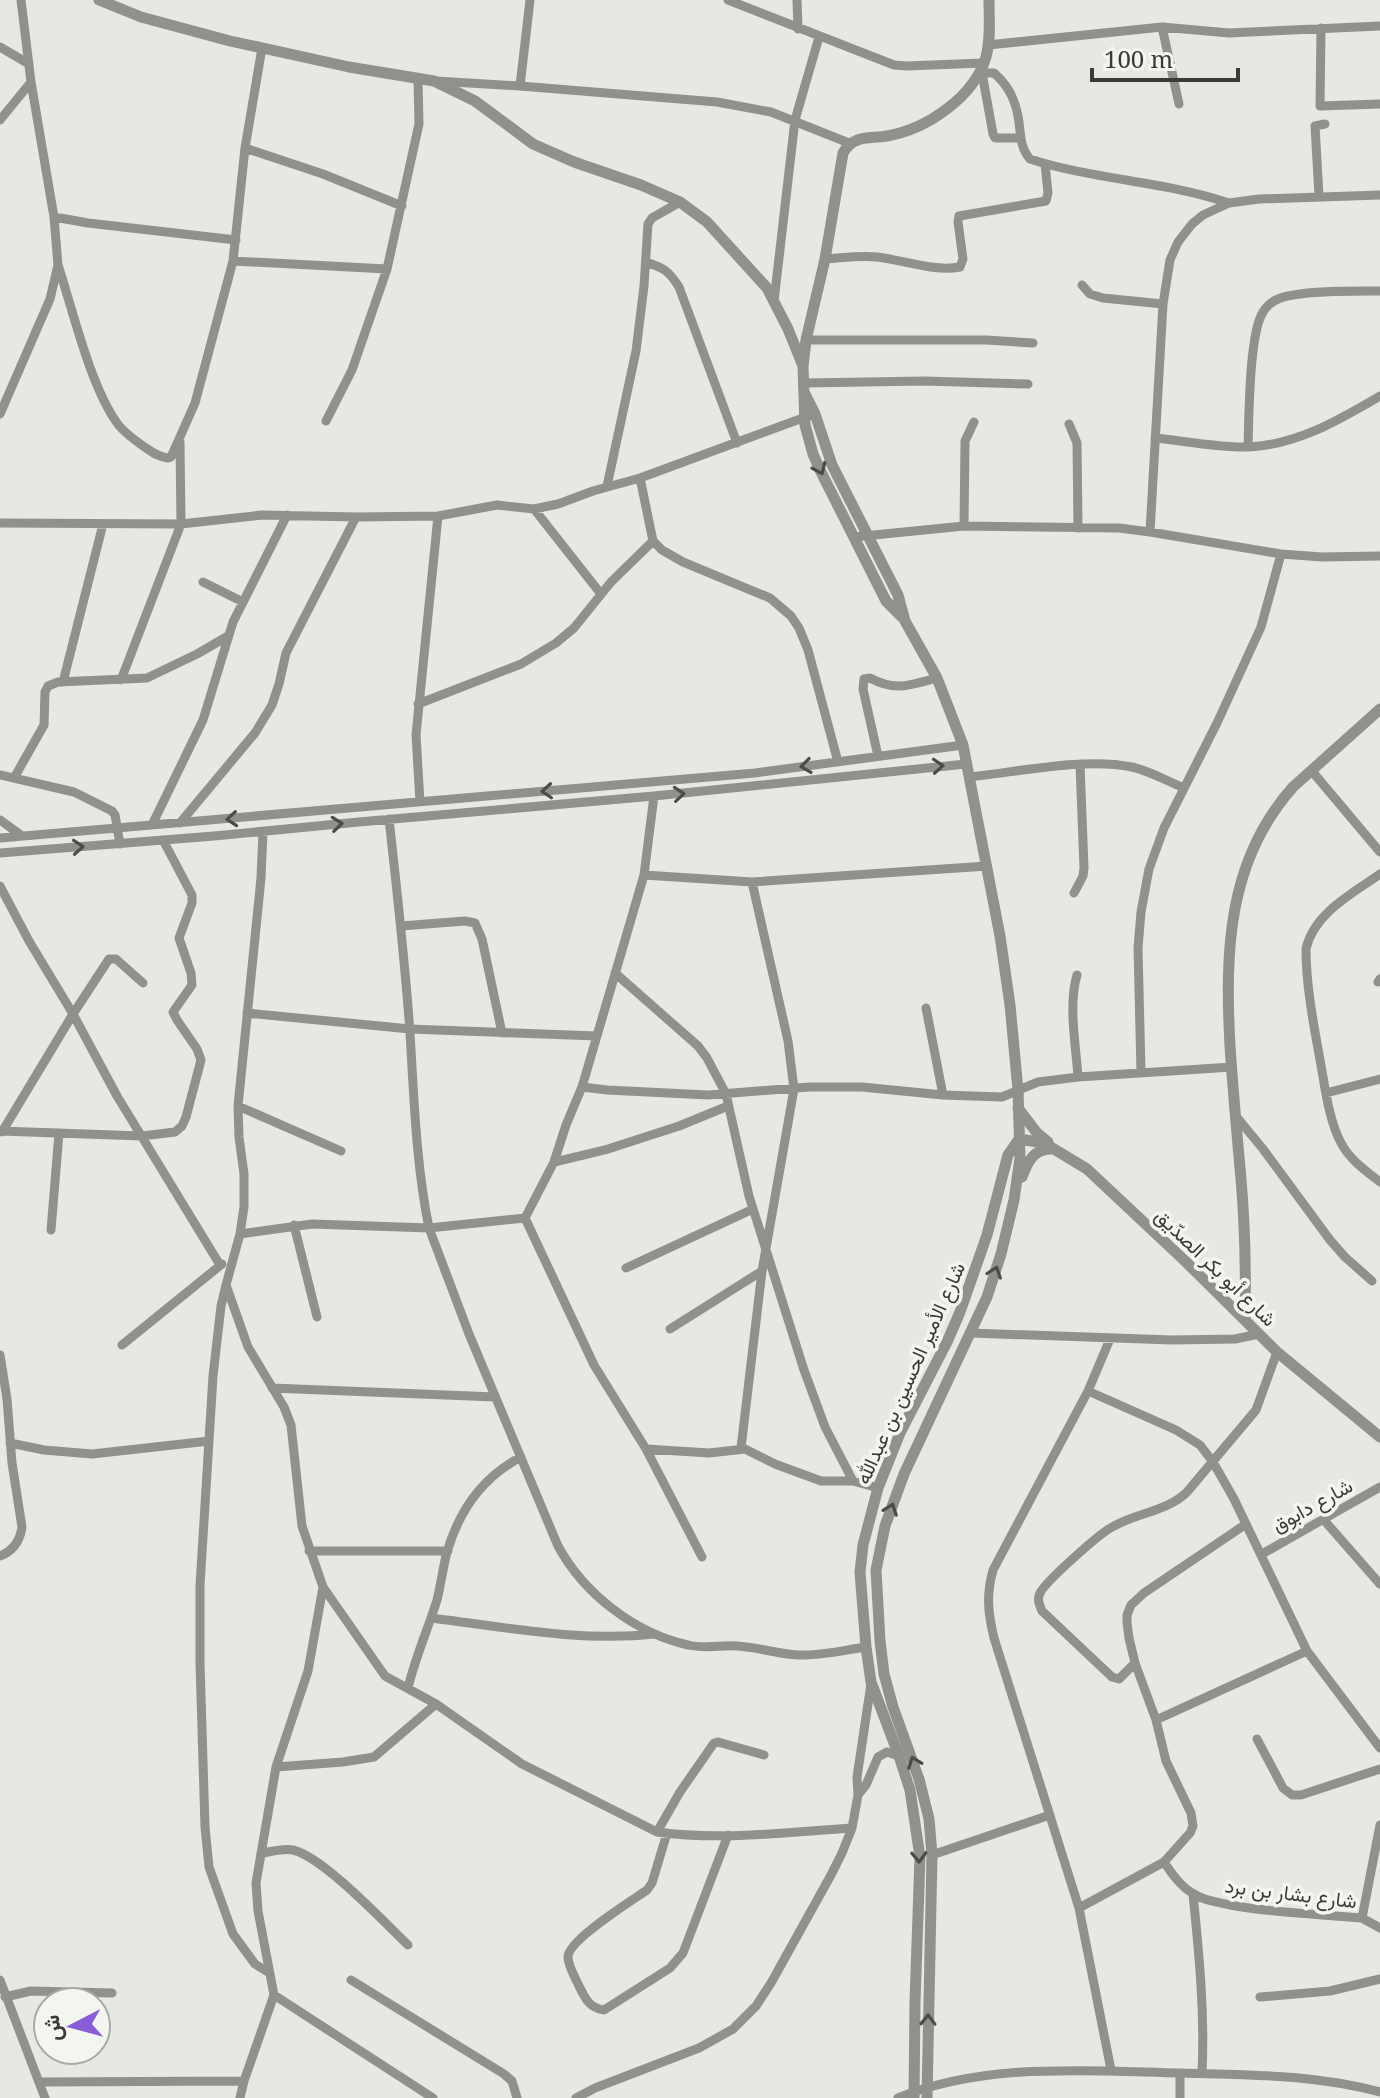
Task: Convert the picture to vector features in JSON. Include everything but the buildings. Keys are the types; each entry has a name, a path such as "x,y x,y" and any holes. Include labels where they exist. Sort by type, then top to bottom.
{"street":[{"path":"21,0 31,82 54,217 58,265 93,375 118,424 164,459 171,457 195,403 233,261 245,148 262,48"},
{"path":"99,0 159,23 349,67 434,81 717,102 771,112 849,143 907,131 930,119 963,94 982,68 988,45 989,0"},
{"path":"520,86 530,0"},
{"path":"728,0 894,65 982,68 994,73 1003,80 1010,93 1016,108 1020,138 1030,159 1209,196 1229,203"},
{"path":"797,0 798,29"},
{"path":"988,45 1162,27 1229,33 1380,26"},
{"path":"1162,27 1179,104"},
{"path":"1319,196 1321,28"},
{"path":"774,301 795,120 819,37"},
{"path":"0,47 29,64"},
{"path":"982,68 995,138 1020,138"},
{"path":"326,421 352,370 387,269 419,124 418,78"},
{"path":"434,81 475,101 533,144 680,202 707,222 767,288 803,366"},
{"path":"0,120 31,82"},
{"path":"1320,106 1380,104"},
{"name":"شارع الأمير الحسين بن عبدالله","path":"849,143 840,164 825,259 806,340 803,366 813,454 886,601 905,621 937,678 963,745 1010,1005 1018,1090 1020,1158 1001,1254 987,1297 904,1474 885,1526 876,1570 886,1683 916,1789 920,1857 914,2095"},
{"path":"245,148 323,174 402,206"},
{"path":"825,259 876,257 956,269 963,259 958,217 1046,201 1045,164"},
{"path":"1150,532 1165,280 1178,242 1203,215 1229,203 1259,199 1380,195"},
{"path":"607,486 636,351 648,224 652,218 680,202"},
{"path":"54,217 236,240"},
{"path":"233,261 387,269"},
{"path":"646,262 663,268 679,287 737,443"},
{"path":"0,414 50,299 58,265"},
{"path":"1082,285 1096,296 1163,304"},
{"path":"1248,447 1253,351 1263,312 1274,300 1290,294 1380,291"},
{"path":"806,340 1033,343"},
{"path":"805,388 924,381 1028,384"},
{"path":"1155,438 1248,447 1298,438 1317,431 1380,396"},
{"path":"0,523 181,524 262,515 438,516 497,505 534,509 640,478 810,415"},
{"name":"شارع الأمير الحسين بن عبدالله","path":"810,415 898,595 905,621"},
{"path":"964,526 964,449 974,422"},
{"path":"1069,424 1077,443 1078,528"},
{"path":"121,680 181,524 180,438"},
{"path":"640,478 653,541 669,555 770,598 791,616 808,650 838,762"},
{"path":"534,509 601,594"},
{"path":"152,825 203,720 228,636 287,515"},
{"path":"420,802 416,735 438,516"},
{"path":"180,823 255,733 272,705 286,653 356,517"},
{"path":"63,682 103,524"},
{"path":"854,537 964,526 1119,528 1281,554 1380,556"},
{"path":"418,704 475,683 556,643 574,628 601,594 653,541"},
{"path":"1141,1072 1138,978 1141,912 1149,869 1164,828 1261,627 1281,554"},
{"path":"203,582 243,602"},
{"path":"14,778 44,725 47,688 58,682 152,676 228,636"},
{"path":"878,756 863,689 864,679 870,678 895,687 937,678"},
{"path":"1245,1319 1245,1222 1235,1115 1228,973 1237,896 1252,851 1268,819 1293,787 1380,709"},
{"path":"0,838 755,773 963,745"},
{"path":"0,853 654,796 966,764"},
{"path":"969,777 1080,764 1133,767 1184,788"},
{"path":"1074,893 1084,868 1080,764"},
{"path":"1311,770 1380,852"},
{"path":"0,775 49,785 92,800 112,811 120,844"},
{"path":"615,786 616,799"},
{"path":"525,1218 554,1162 582,1087 644,875 654,796"},
{"path":"389,819 401,926 416,1127 429,1228 469,1334 565,1559 605,1603 654,1634 690,1646 738,1646 798,1655 866,1647"},
{"path":"0,820 22,836"},
{"path":"263,832 238,1106 244,1191 240,1234 221,1306 209,1441 199,1619 202,1753 209,1867 233,1934 255,1964 268,1972"},
{"path":"1371,838 1380,832"},
{"path":"1,1132 142,1136 169,1134 182,1126 201,1060 173,1012 192,985 179,938 192,895 163,840"},
{"path":"644,875 752,882 987,866"},
{"path":"1380,874 1323,916 1308,939 1306,957 1326,1093 1339,1141 1357,1164 1380,1182"},
{"path":"741,1448 762,1271 794,1089 785,1028 752,882"},
{"path":"0,886 95,1059 220,1265"},
{"path":"401,926 465,921 475,923 482,939 502,1033"},
{"path":"1,1132 109,959 116,959 143,983"},
{"path":"615,973 698,1046 726,1094 749,1196 785,1310 825,1427 853,1481"},
{"path":"1077,975 1073,1000 1078,1077"},
{"path":"926,1008 943,1095"},
{"path":"247,1013 410,1029 597,1036"},
{"path":"582,1087 651,1093 726,1094 862,1087 1002,1097 1038,1082 1232,1067"},
{"path":"1326,1093 1380,1079"},
{"path":"238,1106 341,1151"},
{"path":"554,1162 608,1149 728,1106"},
{"path":"1018,1108 1037,1133 1058,1150"},
{"path":"1235,1115 1330,1240 1372,1281"},
{"path":"51,1230 59,1133"},
{"name":"شارع الأمير الحسين بن عبدالله","path":"927,2093 932,1855 929,1819 899,1756 871,1682 860,1572 863,1545 878,1488 900,1433 960,1312 987,1235 1008,1155 1019,1139"},
{"name":"شارع أبو بكر الصدّيق","path":"1019,1139 1044,1143 1087,1169 1277,1352 1380,1437"},
{"path":"1014,1200 1031,1158 1041,1149 1058,1150"},
{"path":"626,1268 753,1209"},
{"path":"240,1234 294,1225 429,1228 525,1218"},
{"path":"525,1218 594,1365 646,1449 702,1557"},
{"path":"294,1225 317,1317"},
{"path":"122,1345 233,1255"},
{"path":"670,1329 762,1271"},
{"path":"226,1285 248,1347 284,1407 291,1425 298,1506 309,1551 323,1587 380,1670 390,1679 436,1704 522,1764 662,1832 728,1835 852,1828"},
{"path":"970,1333 1110,1339 1235,1339 1259,1334"},
{"path":"1110,1339 1088,1391 993,1570 987,1601 994,1638 1079,1908 1111,2070"},
{"path":"1135,1663 1119,1679 1112,1677 1047,1617 1040,1608 1039,1597 1045,1586 1108,1529 1182,1497 1256,1410 1277,1352"},
{"path":"0,1355 22,1527 16,1544 0,1556"},
{"path":"272,1388 495,1397"},
{"path":"1088,1391 1187,1436 1200,1445 1213,1462 1262,1554 1307,1651 1380,1748"},
{"path":"10,1443 92,1454 209,1441"},
{"path":"646,1449 709,1453 741,1448 821,1481 853,1481 878,1488"},
{"path":"408,1688 439,1593 448,1551 468,1505 482,1485 521,1457"},
{"name":"شارع دابوق","path":"1262,1554 1380,1487"},
{"path":"1323,1519 1380,1584"},
{"path":"1079,1908 1164,1862 1190,1833 1193,1823 1166,1761 1156,1720 1135,1663 1127,1623 1131,1605 1246,1524"},
{"path":"309,1551 448,1551"},
{"path":"240,2098 274,1995 258,1911 256,1883 276,1767 308,1671 323,1587"},
{"path":"863,1613 879,1610"},
{"path":"431,1618 595,1637 623,1638 654,1634"},
{"path":"1156,1720 1307,1651"},
{"path":"576,2098 699,2048 733,2029 756,2006 831,1875 852,1828 871,1682"},
{"path":"276,1767 374,1757 436,1704"},
{"path":"1257,1739 1283,1788 1292,1795 1301,1795 1380,1769"},
{"path":"728,1835 679,1960 604,2010 590,2005 568,1961 572,1946 584,1934 647,1890 655,1875 662,1832 680,1792 714,1743 764,1755"},
{"path":"858,1795 866,1785 878,1757 887,1752 899,1756"},
{"path":"932,1855 1050,1815"},
{"path":"1362,1918 1380,1825"},
{"path":"262,1853 290,1849 308,1856 332,1874 408,1945"},
{"path":"1164,1862 1175,1879 1193,1894 1202,1986 1202,2073"},
{"name":"شارع بشار بن برد","path":"1193,1894 1239,1906 1362,1918 1380,1928"},
{"path":"1260,1997 1330,1991 1380,1979"},
{"path":"0,1980 4,2002 45,2098"},
{"path":"351,1980 504,2074 512,2081 517,2098"},
{"path":"4,2002 32,1991"},
{"path":"274,1995 433,2098"},
{"path":"898,2098 927,2093 982,2076 1111,2070 1313,2078 1380,2092"},
{"path":"1180,2073 1180,2098"},
{"path":"40,2082 244,2081"}]}
